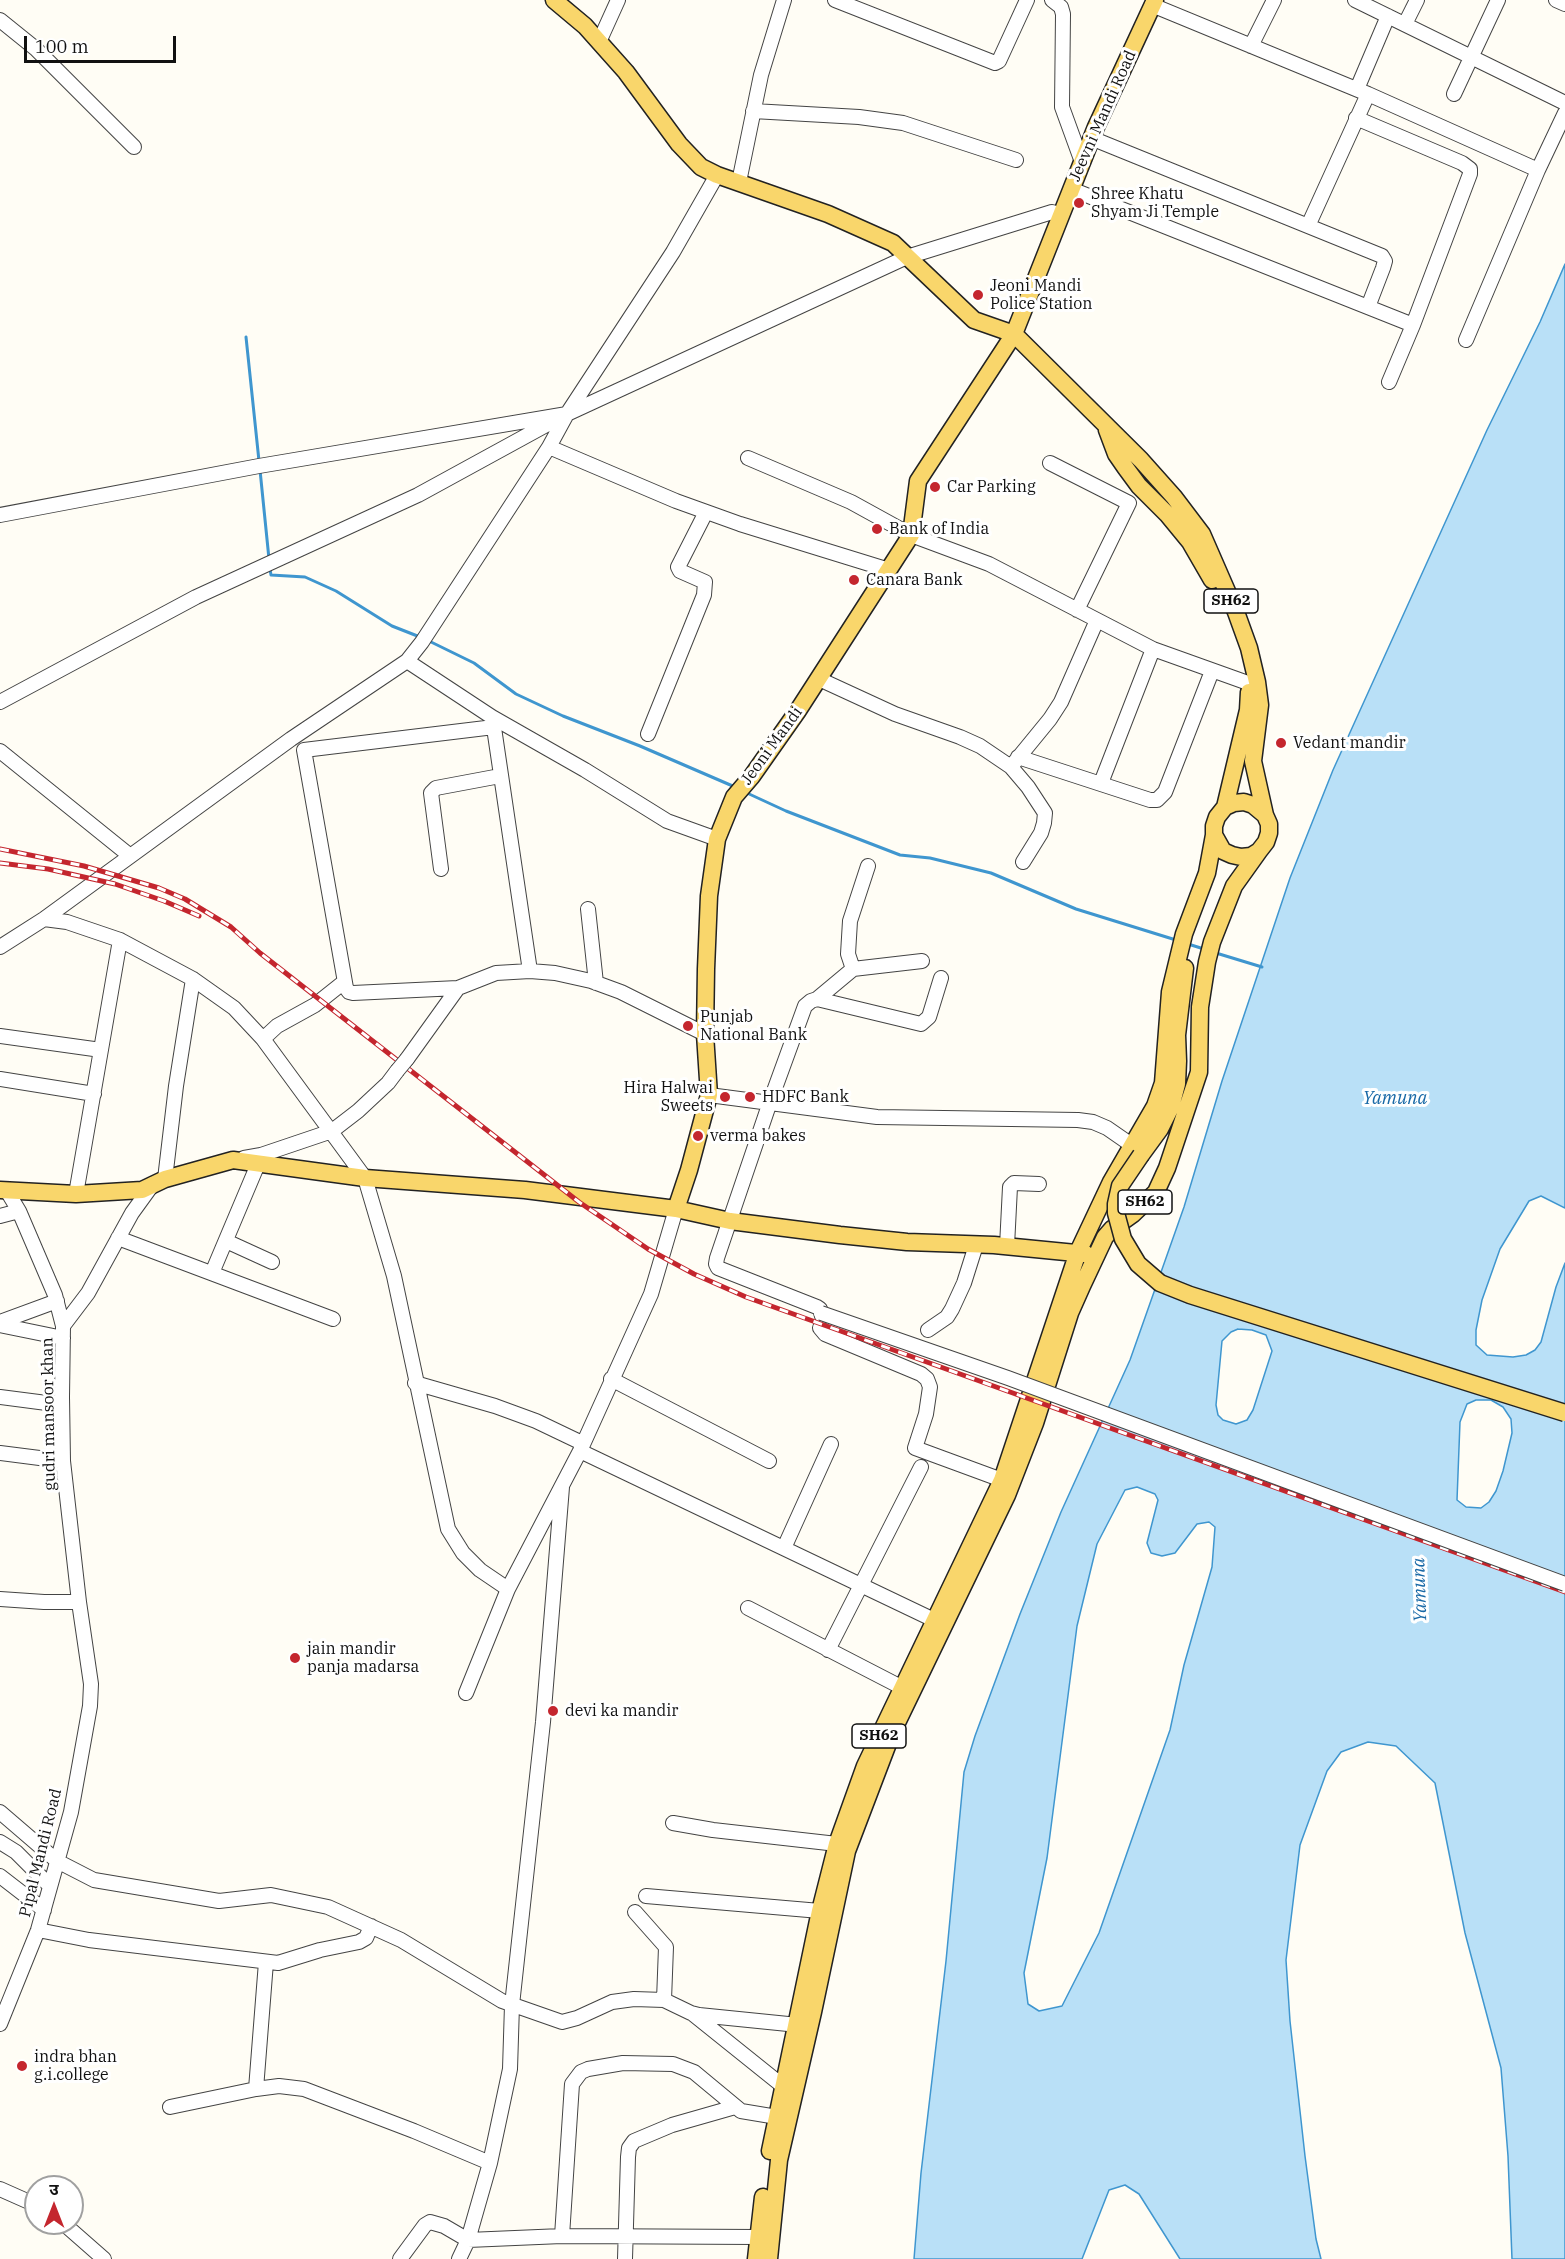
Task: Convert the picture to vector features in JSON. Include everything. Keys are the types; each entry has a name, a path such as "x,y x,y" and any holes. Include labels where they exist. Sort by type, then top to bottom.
{"main road":[{"path":"554,0 600,42 626,72 679,144 701,167 717,175 828,214 893,243 974,320 1014,334"},
{"name":"Jeevni Mandi Road","path":"1014,334 1091,138 1153,2"},
{"name":"SH62","path":"1014,334 1105,424 1174,497 1202,534 1236,612 1249,648 1257,682 1260,705 1252,754 1265,815"},
{"name":"Jeoni Mandi","path":"676,1209 709,1095 705,1034 709,896 717,839 734,797 752,776 819,679 911,535 918,481 1014,334"},
{"name":"SH62","path":"1105,424 1116,454 1139,486 1167,514 1190,542 1206,568 1234,629 1248,683 1248,710 1226,807"},
{"path":"1244,802 1253,805 1265,815 1269,824 1266,842 1259,851 1251,856 1232,855 1223,850 1214,836 1217,817 1226,807 1244,802"},
{"name":"SH62","path":"756,2259 777,2116 798,2025 820,1911 837,1844 865,1766 1002,1480 1078,1252 1112,1182 1137,1150 1155,1106 1163,1083 1170,992 1192,958 1198,938 1214,836"},
{"name":"SH62","path":"769,2259 779,2160 847,1851 892,1733 1007,1495 1035,1423 1070,1313 1096,1256 1112,1229 1133,1214 1156,1192 1167,1167 1199,1072 1200,1007 1192,958 1198,938 1259,851"},
{"path":"1192,958 1177,1084 1171,1107 1160,1129 1137,1150 1120,1186 1116,1204 1123,1239 1138,1264 1160,1283 1190,1295 1565,1413"},
{"path":"3,1190 76,1194 142,1190 159,1181 233,1160 365,1178 525,1190 676,1209 730,1221 907,1242 1007,1246 1078,1252 1096,1256"}],"street":[{"path":"600,42 618,0"},
{"path":"739,183 753,111 770,43 784,0"},
{"path":"836,0 872,7 997,63 1027,0"},
{"path":"1052,0 1061,7 1063,14 1062,106 1082,162"},
{"path":"1251,46 1274,0"},
{"path":"1355,0 1565,103"},
{"path":"1405,24 1417,0"},
{"path":"1454,94 1498,0"},
{"path":"1556,0 1565,4"},
{"path":"1153,2 1538,170"},
{"path":"1308,226 1356,118 1362,92 1388,16"},
{"path":"0,20 36,49 134,147"},
{"path":"753,111 859,117 903,123 1016,160"},
{"path":"1466,340 1538,170 1565,113"},
{"path":"1356,118 1462,163 1470,169 1413,325 1389,382"},
{"path":"1091,138 1382,256 1383,268 1368,307"},
{"path":"0,947 44,918 291,739 407,661 549,447 567,414 673,252 717,175"},
{"path":"1071,189 1413,325"},
{"path":"0,702 196,597 417,495 567,414 907,257 1052,212 1061,215"},
{"path":"0,515 260,466 567,414"},
{"path":"549,447 706,512 889,570"},
{"path":"748,458 851,502 911,535 989,564 1153,649 1248,683"},
{"path":"1050,463 1129,504"},
{"path":"1077,610 1139,486"},
{"path":"648,734 704,595 705,582 680,571 678,567 706,512"},
{"path":"1015,762 1061,702 1097,620"},
{"path":"1101,783 1153,649"},
{"path":"407,661 493,722 585,770 667,821 717,839"},
{"path":"819,679 895,714 960,737 1015,762 1101,783 1150,800 1157,800 1162,797 1212,671"},
{"path":"304,750 493,722"},
{"path":"493,722 531,971"},
{"path":"291,739 304,750 344,982 349,992 458,988 488,975 531,971 555,973 621,992 705,1034"},
{"path":"0,751 129,855"},
{"path":"1015,762 1045,813 1041,833 1023,862"},
{"path":"441,869 431,793 436,788 500,776"},
{"path":"853,969 848,954 850,921 868,866"},
{"path":"588,909 596,983"},
{"path":"44,918 67,922 120,940 193,979 234,1008 263,1039 365,1178 394,1276 448,1529 463,1553 480,1570 508,1589"},
{"path":"76,1194 120,940"},
{"path":"922,961 853,969 805,1006 717,1258 718,1268 817,1307 825,1334 921,1374 927,1379 930,1387 926,1414 915,1448 1002,1480"},
{"path":"817,999 921,1024 929,1017 941,978"},
{"path":"0,1324 63,1332 88,1293 132,1213 159,1181 193,979"},
{"path":"263,1039 278,1026 315,1005 344,982"},
{"path":"233,1160 261,1155 332,1131 388,1083 458,988"},
{"path":"0,1035 101,1050"},
{"path":"0,1079 94,1094"},
{"path":"709,1095 770,1102 832,1113 877,1117 1078,1120 1093,1122 1107,1128 1137,1150"},
{"path":"212,1274 258,1164"},
{"path":"1007,1246 1010,1187 1014,1183 1039,1184"},
{"name":"gudri mansoor khan","path":"3,1190 19,1211 57,1301 63,1332 63,1461 91,1684"},
{"path":"466,1693 508,1589 562,1487 651,1294 676,1209"},
{"path":"0,1216 19,1211"},
{"path":"118,1238 333,1319"},
{"path":"225,1241 272,1262"},
{"path":"928,1330 952,1310 964,1283 976,1245"},
{"path":"0,1324 57,1301"},
{"path":"821,1319 1008,1378 1565,1584"},
{"path":"611,1379 769,1461"},
{"path":"415,1383 495,1406 536,1421 581,1447 934,1620"},
{"path":"0,1397 62,1405"},
{"path":"784,1548 831,1444"},
{"path":"0,1452 63,1461"},
{"path":"828,1650 921,1467"},
{"path":"459,2259 468,2240 490,2163 510,2069 512,2005 543,1722 562,1487"},
{"path":"0,1599 79,1602"},
{"path":"748,1608 901,1687"},
{"name":"Pipal Mandi Road","path":"0,2024 38,1930 71,1812 90,1706 91,1684"},
{"path":"0,1812 57,1861 94,1880 219,1901 271,1895 328,1907 401,1940 502,2001 562,2022 577,2018 612,2002 634,1999 664,2000 691,2013 784,2087"},
{"path":"673,1823 713,1830 837,1844"},
{"path":"0,1842 16,1852 50,1886"},
{"path":"0,1876 44,1910"},
{"path":"646,1896 820,1911"},
{"path":"635,1912 666,1947 664,2000"},
{"path":"38,1930 89,1940 266,1962 284,1962 320,1950 359,1942 366,1938 371,1926"},
{"path":"256,2089 266,1962"},
{"path":"691,2013 798,2025"},
{"path":"562,2236 572,2084 581,2072 623,2063 673,2064 694,2072 735,2107 747,2113 777,2116"},
{"path":"170,2107 279,2086 304,2090 414,2131 490,2163"},
{"path":"625,2259 628,2157 629,2148 634,2141 672,2125 735,2107"},
{"path":"0,2189 24,2200"},
{"path":"400,2259 425,2225 430,2222 444,2226 468,2240 562,2236 758,2237"},
{"path":"77,2235 104,2259"}],"water":[{"name":"Yamuna","path":"1565,264 1565,1208 1541,1196 1529,1201 1500,1249 1482,1300 1476,1330 1476,1345 1487,1355 1513,1357 1526,1355 1535,1350 1541,1342 1565,1263 1565,2259 1512,2259 1508,2156 1501,2068 1465,1933 1435,1783 1396,1746 1368,1742 1341,1752 1327,1771 1300,1845 1286,1960 1290,2021 1305,2156 1316,2239 1321,2259 1180,2259 1139,2194 1125,2185 1109,2190 1082,2259 914,2259 921,2173 946,1961 964,1772 975,1736 1061,1512 1130,1360 1184,1207 1222,1081 1290,878 1333,770 1487,430 1540,322","holes":["1238,1329 1252,1330 1266,1335 1272,1351 1253,1410 1247,1420 1236,1424 1223,1420 1218,1415 1216,1405 1222,1341","1476,1400 1491,1400 1503,1407 1511,1419 1512,1433 1503,1471 1496,1491 1489,1502 1481,1508 1466,1507 1457,1500 1460,1422 1467,1404","1137,1487 1155,1494 1158,1500 1147,1543 1151,1553 1162,1556 1175,1553 1197,1524 1209,1522 1215,1527 1212,1567 1184,1665 1170,1730 1099,1933 1062,2006 1039,2011 1028,2004 1024,1973 1047,1858 1077,1626 1097,1544 1125,1490"]}],"waterway":[{"path":"246,337 259,461"},
{"path":"260,470 269,559"},
{"path":"270,569 271,575 305,577 336,591 392,626 420,637"},
{"path":"429,641 474,663 516,694 563,716 735,787"},
{"path":"747,793 786,811 900,855 930,858 991,873 1076,909 1176,940"},
{"path":"1188,944 1204,949"},
{"path":"1216,953 1262,967"}],"railway":[{"path":"0,849 84,866 159,888 185,899 231,927 260,953 579,1202 648,1249 694,1274 746,1297 1565,1592"},
{"path":"0,863 48,869 115,884 199,916"}],"place":[{"name":"Shree Khatu Shyam Ji Temple","path":"1079,203"},
{"name":"Jeoni Mandi Police Station","path":"978,295"},
{"name":"Car Parking","path":"935,487"},
{"name":"Bank of India","path":"877,529"},
{"name":"Canara Bank","path":"854,580"},
{"name":"Vedant mandir","path":"1281,743"},
{"name":"Punjab National Bank","path":"688,1026"},
{"name":"Hira Halwai Sweets","path":"725,1097"},
{"name":"HDFC Bank","path":"750,1097"},
{"name":"verma bakes","path":"698,1136"},
{"name":"jain mandir panja madarsa","path":"295,1658"},
{"name":"devi ka mandir","path":"553,1711"},
{"name":"indra bhan g.i.college","path":"22,2066"}]}
